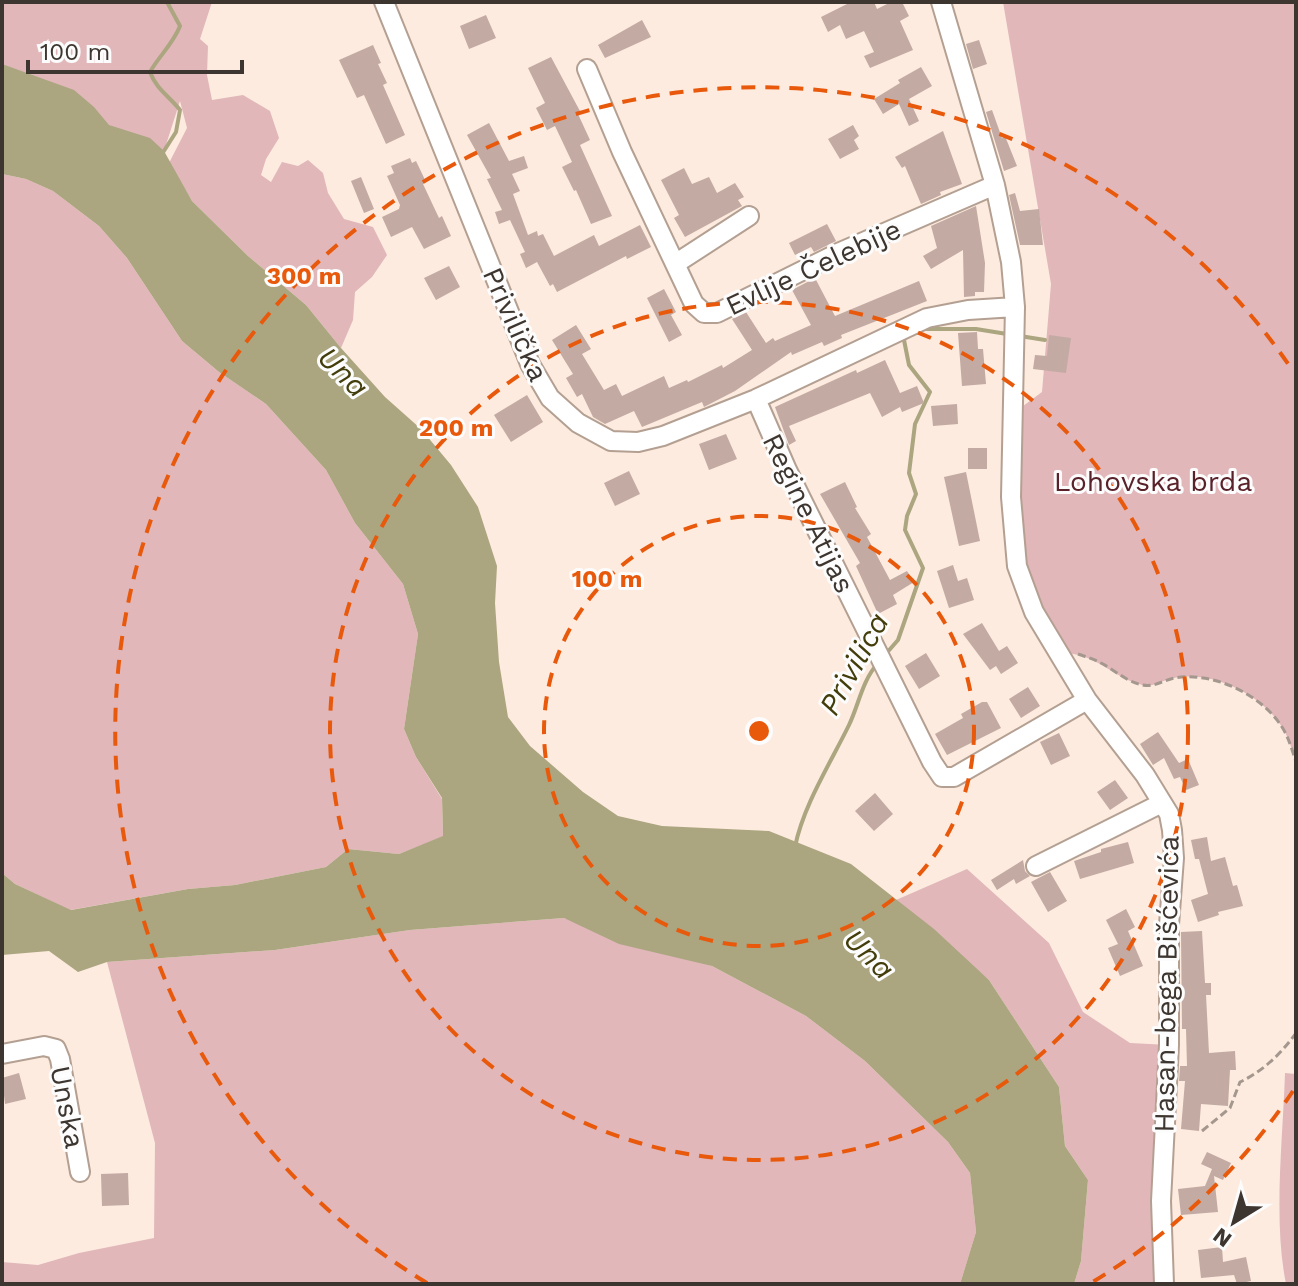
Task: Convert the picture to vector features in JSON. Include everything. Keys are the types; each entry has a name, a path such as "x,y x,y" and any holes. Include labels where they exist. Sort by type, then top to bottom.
{"street":[{"name":"Privilička","path":"384,2 530,364 550,398 592,432 611,441 624,442 663,436 756,399 927,318 945,313 1015,307"},
{"path":"941,2 995,185 1011,262 1015,307"},
{"name":"Evlije Čelebije","path":"587,69 694,304 704,313 717,313 838,253 995,185"},
{"path":"675,264 749,216"},
{"name":"Hasan-bega Bišćevića","path":"1015,307 1011,497 1017,566 1034,612 1087,700 1145,775 1169,814 1174,858 1169,925 1169,1045 1162,1170 1164,1284"},
{"name":"Regine Atijas","path":"756,399 801,499 942,777 954,777 1087,700"},
{"path":"1036,866 1162,803"},
{"name":"Unska","path":"2,1054 44,1046 56,1049 80,1172"}],"path":[{"path":"1059,653 1075,652 1139,684 1157,686 1173,678 1188,677 1236,686 1281,724 1296,762"},
{"path":"1202,1131 1230,1108 1240,1082 1283,1051 1296,1033"}],"green space":[{"path":"2,2 212,2 200,39 208,46 207,75 212,100 243,95 270,111 279,138 266,159 261,175 271,182 282,162 298,166 308,160 323,173 328,193 344,219 373,227 387,255 372,277 355,292 353,320 341,348 306,305 248,256 192,201 169,163 187,128 180,101 164,151 2,88"},
{"name":"Lohovska brda","path":"1003,2 1296,2 1296,762 1287,735 1273,715 1249,695 1235,688 1189,676 1144,685 1082,656 1059,653 1025,589 1011,415 1042,392 1051,284"},
{"path":"2,174 26,179 53,191 99,226 127,258 182,341 219,372 266,404 326,470 355,523 403,584 418,634 404,729 416,757 442,799 443,837 399,854 348,849 326,867 235,885 188,889 70,910 15,884 2,873"},
{"path":"967,869 1049,943 1083,1012 1130,1043 1169,1045 1163,1284 1074,1284 1081,1261 1088,1180 1065,1146 1059,1087 989,980 896,900"},
{"path":"564,918 712,966 806,1016 865,1061 948,1142 970,1173 976,1232 960,1284 2,1284 2,1262 38,1265 154,1238 155,1143 107,962 275,950 410,930"},
{"path":"1285,1073 1296,1074 1296,1284 1286,1284 1280,1233"}],"water":[{"name":"Una","path":"2,64 74,90 109,125 150,138 164,151 192,201 248,256 306,305 385,397 421,429 451,465 478,507 497,566 495,603 499,662 508,717 530,746 583,792 618,816 662,826 769,831 851,864 934,929 989,980 1059,1087 1065,1146 1088,1180 1081,1261 1074,1284 960,1284 976,1232 970,1173 948,1142 865,1061 806,1016 712,966 619,944 564,918 410,930 275,950 107,962 78,972 49,951 2,955 2,873 15,884 71,910 188,889 235,885 326,867 348,849 399,854 443,836 442,798 416,757 404,729 418,634 403,584 355,523 326,470 266,404 219,372 182,341 127,258 99,226 53,191 26,179 2,174"}],"building":[{"path":"851,2 874,2 877,9 891,2 902,2 909,16 900,21 913,50 870,68 864,56 874,52 864,31 846,39 840,25 828,32 821,17"},
{"path":"486,15 496,38 469,49 460,26"},
{"path":"642,20 651,37 605,58 598,45"},
{"path":"979,40 987,64 973,69 966,44"},
{"path":"373,45 387,83 383,85 405,135 386,144 364,95 357,98 339,60"},
{"path":"551,57 581,113 578,114 590,140 580,145 612,216 591,224 562,167 572,162 555,126 547,130 536,108 545,103 528,68"},
{"path":"921,67 932,86 909,99 919,121 909,126 899,104 883,114 874,99"},
{"path":"992,110 1017,166 1004,171 986,112"},
{"path":"489,123 509,161 524,156 528,168 512,174 520,191 513,194 528,235 537,231 538,236 543,234 554,256 594,235 599,246 640,225 651,247 627,259 626,256 557,292 553,284 550,286 537,262 526,268 520,254 525,252 510,220 499,224 495,212 502,210 487,179 491,178 467,135"},
{"path":"853,125 859,136 854,140 859,149 840,159 828,139"},
{"path":"943,131 962,184 940,192 941,195 921,204 905,166 902,168 895,157"},
{"path":"410,158 412,163 416,161 426,182 423,184 451,236 424,249 412,227 391,237 382,217 399,209 400,205 387,176 394,173 391,166"},
{"path":"684,168 692,184 709,177 717,193 735,183 744,197 738,200 742,206 685,237 674,218 679,215 661,180"},
{"path":"361,177 374,209 364,213 351,181"},
{"path":"1015,193 1020,211 1039,209 1043,245 1020,245 1009,195"},
{"path":"976,206 985,263 984,292 964,297 963,250 931,269 923,256 937,248 931,226"},
{"path":"827,224 836,241 814,252 811,247 795,255 789,243"},
{"path":"449,266 460,287 436,300 424,278"},
{"path":"815,278 835,316 919,281 927,301 841,335 842,338 824,346 822,342 792,355 791,352 735,391 704,407 702,402 642,427 634,411 605,424 593,417 582,394 577,397 566,378 573,374 552,340 576,325 591,349 582,354 604,390 616,384 622,396 664,376 669,388 722,365 723,368 752,350 732,319 746,312 766,343 811,325 792,290"},
{"path":"664,289 676,312 671,315 682,335 669,342 647,298"},
{"path":"977,332 978,349 983,349 986,384 962,386 958,333"},
{"path":"1049,335 1071,338 1066,373 1033,369 1035,355 1047,356"},
{"path":"885,360 900,393 917,386 924,403 902,412 900,407 882,417 870,393 789,426 796,441 789,445 775,407"},
{"path":"527,395 543,422 511,442 494,415"},
{"path":"957,404 958,424 933,426 931,406"},
{"path":"726,434 737,459 709,470 699,444"},
{"path":"968,448 987,448 987,469 968,469"},
{"path":"629,471 640,494 615,506 604,483"},
{"path":"966,472 980,541 959,546 944,477"},
{"path":"845,482 855,508 871,534 867,537 890,580 907,571 914,582 893,595 897,604 878,614 856,566 860,563 820,494"},
{"path":"953,565 958,581 967,578 974,600 949,608 937,571"},
{"path":"982,623 999,651 1007,646 1018,663 1001,674 996,666 990,670 963,634"},
{"path":"926,653 940,676 919,689 905,666"},
{"path":"1028,687 1040,706 1021,718 1009,699"},
{"path":"987,702 1001,728 947,755 935,734 963,718 961,714"},
{"path":"1158,732 1179,763 1188,759 1199,785 1186,790 1180,777 1174,779 1164,758 1153,765 1140,744"},
{"path":"1059,733 1070,756 1051,765 1040,742"},
{"path":"1115,780 1128,798 1110,810 1097,792"},
{"path":"875,793 893,814 874,831 855,811"},
{"path":"1207,837 1211,861 1225,857 1233,886 1237,885 1243,906 1218,912 1219,915 1198,922 1191,900 1208,894 1191,840"},
{"path":"1128,842 1134,863 1080,879 1074,861"},
{"path":"1023,860 1025,871 1030,876 1016,884 1014,879 997,890 991,880"},
{"path":"1050,872 1067,901 1048,912 1031,882"},
{"path":"1126,909 1135,927 1128,931 1143,966 1120,976 1108,948 1118,944 1106,920"},
{"path":"1202,931 1205,983 1211,983 1211,995 1206,995 1209,1053 1235,1051 1236,1070 1230,1070 1228,1106 1201,1104 1199,1131 1181,1129 1185,1081 1179,1081 1180,1066 1187,1066 1186,1029 1182,1029 1181,932"},
{"path":"19,1073 26,1099 5,1104 2,1078"},
{"path":"1207,1152 1231,1163 1223,1180 1214,1176 1218,1212 1181,1215 1178,1189 1205,1186 1212,1169 1201,1164"},
{"path":"128,1173 129,1205 102,1206 101,1174"},
{"path":"1222,1247 1223,1262 1246,1257 1251,1281 1237,1284 1234,1275 1201,1278 1198,1250"}],"waterway":[{"path":"162,154 176,132 180,110 159,88 150,72 180,26 167,2"},
{"name":"Privilica","path":"921,329 976,329 1007,334"},
{"name":"Privilica","path":"884,656 898,640 923,568 905,530 916,494 909,473 915,424 930,392 909,365 904,340 906,336"},
{"name":"Privilica","path":"1020,336 1045,340"},
{"name":"Privilica","path":"795,847 811,800 849,725 868,677 878,663"}]}
